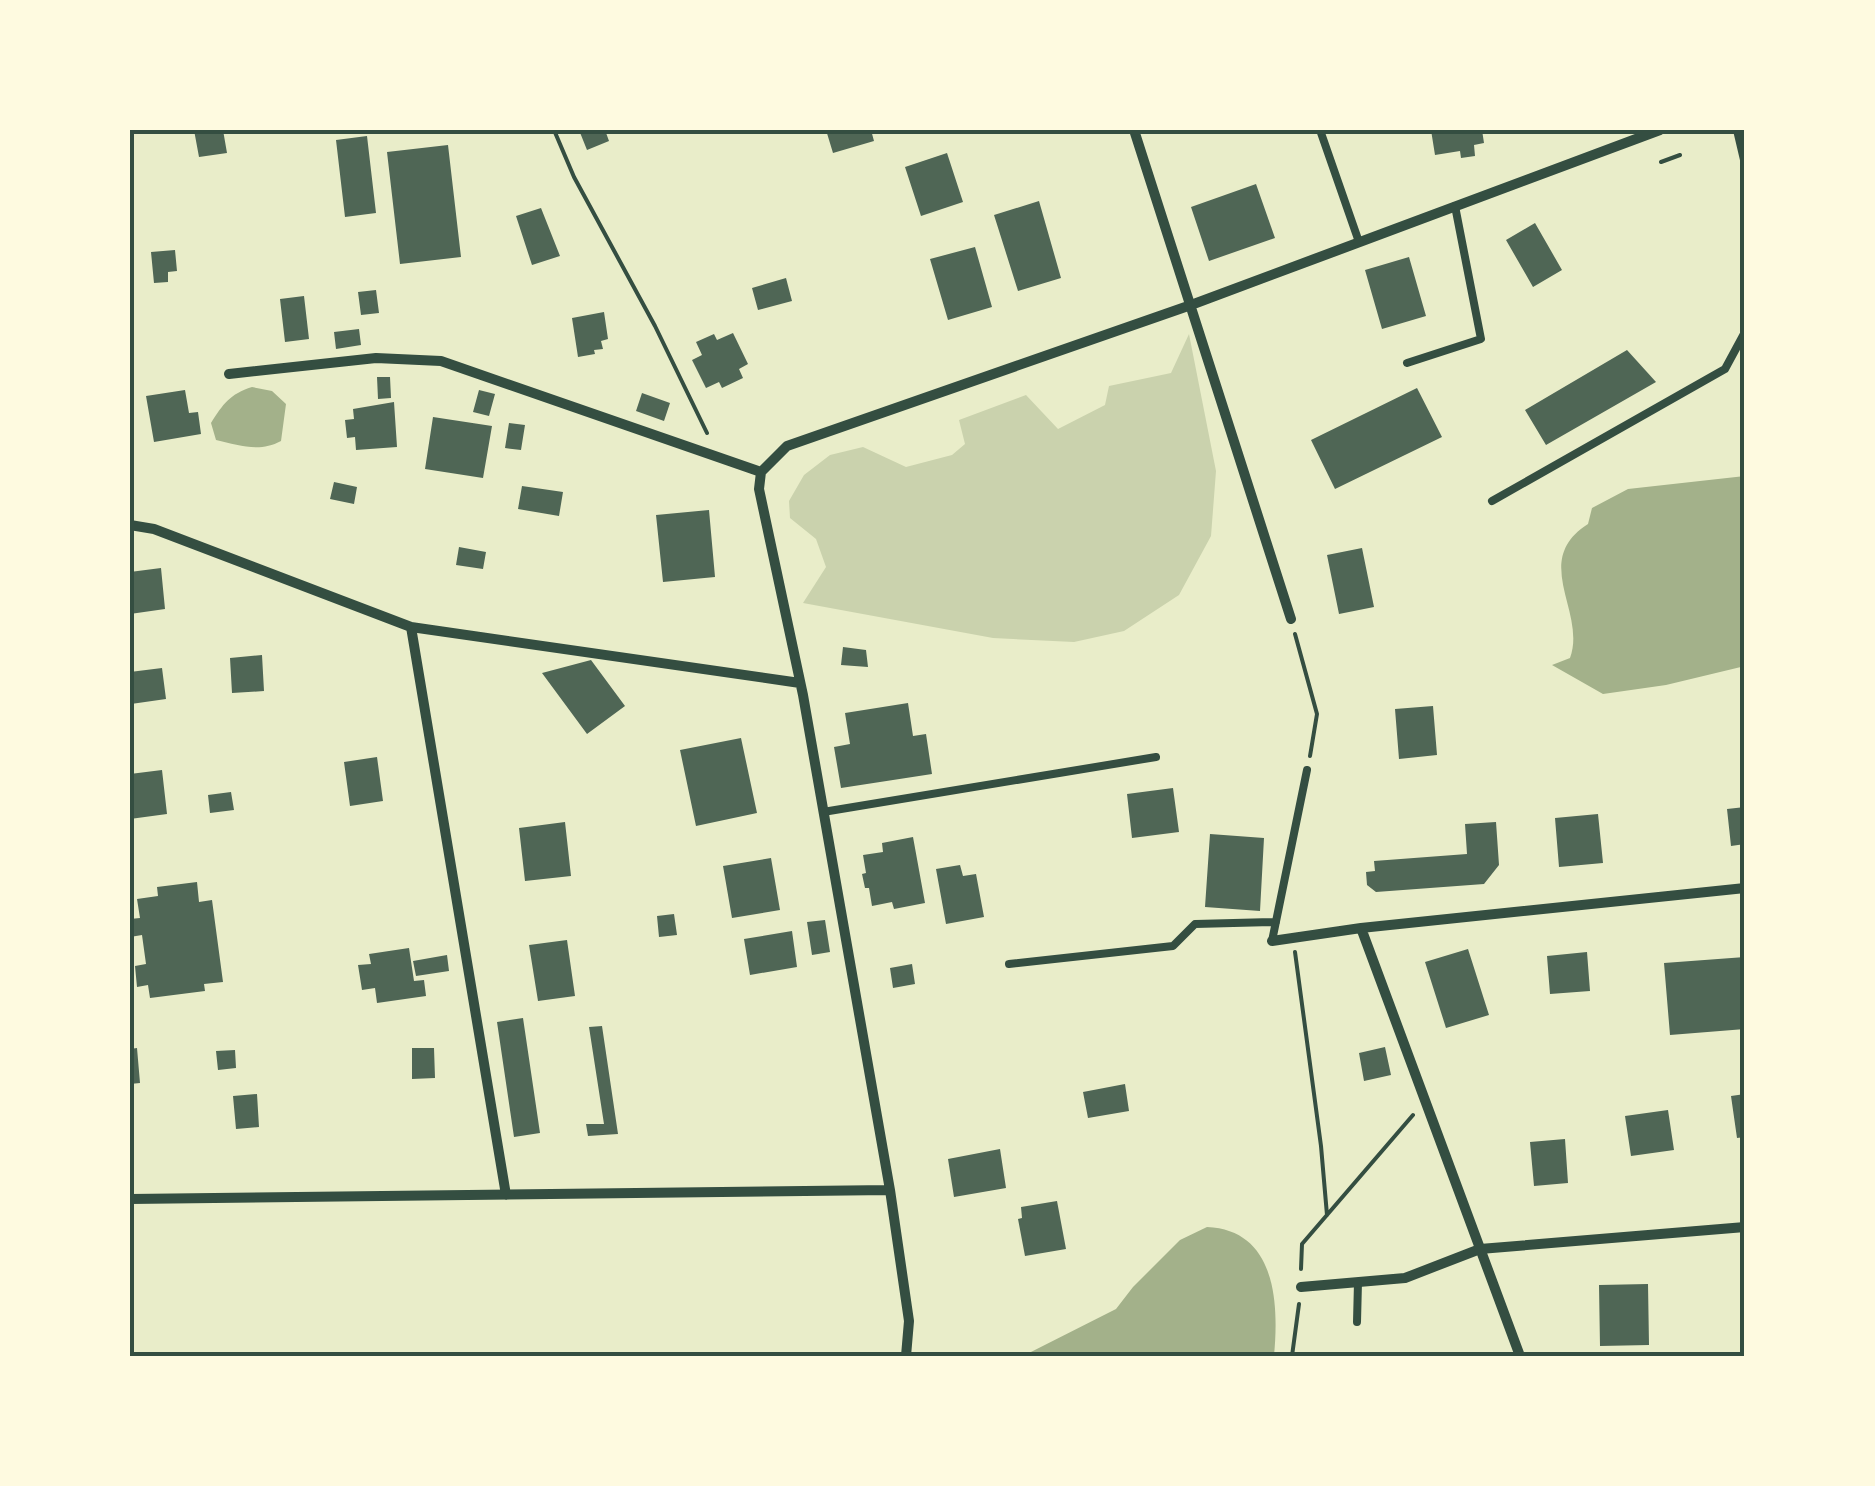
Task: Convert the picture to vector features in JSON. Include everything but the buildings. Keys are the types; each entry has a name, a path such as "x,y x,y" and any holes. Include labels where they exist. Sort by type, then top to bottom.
{"street":[{"path":"1134,130 1291,619"},
{"path":"906,1356 909,1321 890,1190 800,683 759,489 761,472 787,446 1191,304 1660,130"},
{"path":"229,374 376,358 441,361 523,386 761,472"},
{"path":"130,525 154,529 411,627 800,683"},
{"path":"411,627 506,1194"},
{"path":"1272,941 1361,928 1745,888"},
{"path":"1361,928 1520,1356"},
{"path":"130,1199 890,1190"},
{"path":"1301,1287 1404,1278 1480,1248 1745,1228"}],"lane":[{"path":"1320,130 1359,242"},
{"path":"1737,130 1745,164"},
{"path":"1407,363 1481,339 1455,206"},
{"path":"1492,501 1725,368 1745,332"},
{"path":"823,812 1156,757"},
{"path":"1272,941 1307,770"},
{"path":"882,802 884,812"},
{"path":"1009,964 1172,946 1195,924 1276,922"},
{"path":"1357,1322 1358,1282"}],"path":[{"path":"554,130 574,177 655,326 720,460"},
{"path":"1661,162 1680,155"},
{"path":"1291,619 1317,714 1307,770"},
{"path":"1292,938 1321,1146 1326,1215"},
{"path":"1292,1356 1302,1244 1426,1100"}],"shaded area":[{"path":"1189,334 1216,471 1211,536 1179,595 1124,631 1074,642 993,638 803,603 826,567 816,539 790,518 789,501 804,475 830,455 863,447 906,467 952,455 965,444 959,420 1026,395 1058,429 1105,405 1109,386 1171,373"},
{"path":"252,387 272,391 286,404 281,441 257,447 216,440 211,423 215,416 233,396"},
{"path":"1745,476 1745,666 1666,685 1603,694 1552,665 1570,658 1573,641 1561,571 1563,554 1571,538 1588,524 1592,508 1628,489"},
{"path":"1207,1227 1230,1231 1260,1255 1273,1293 1274,1356 1023,1356 1116,1309 1180,1240"}]}
